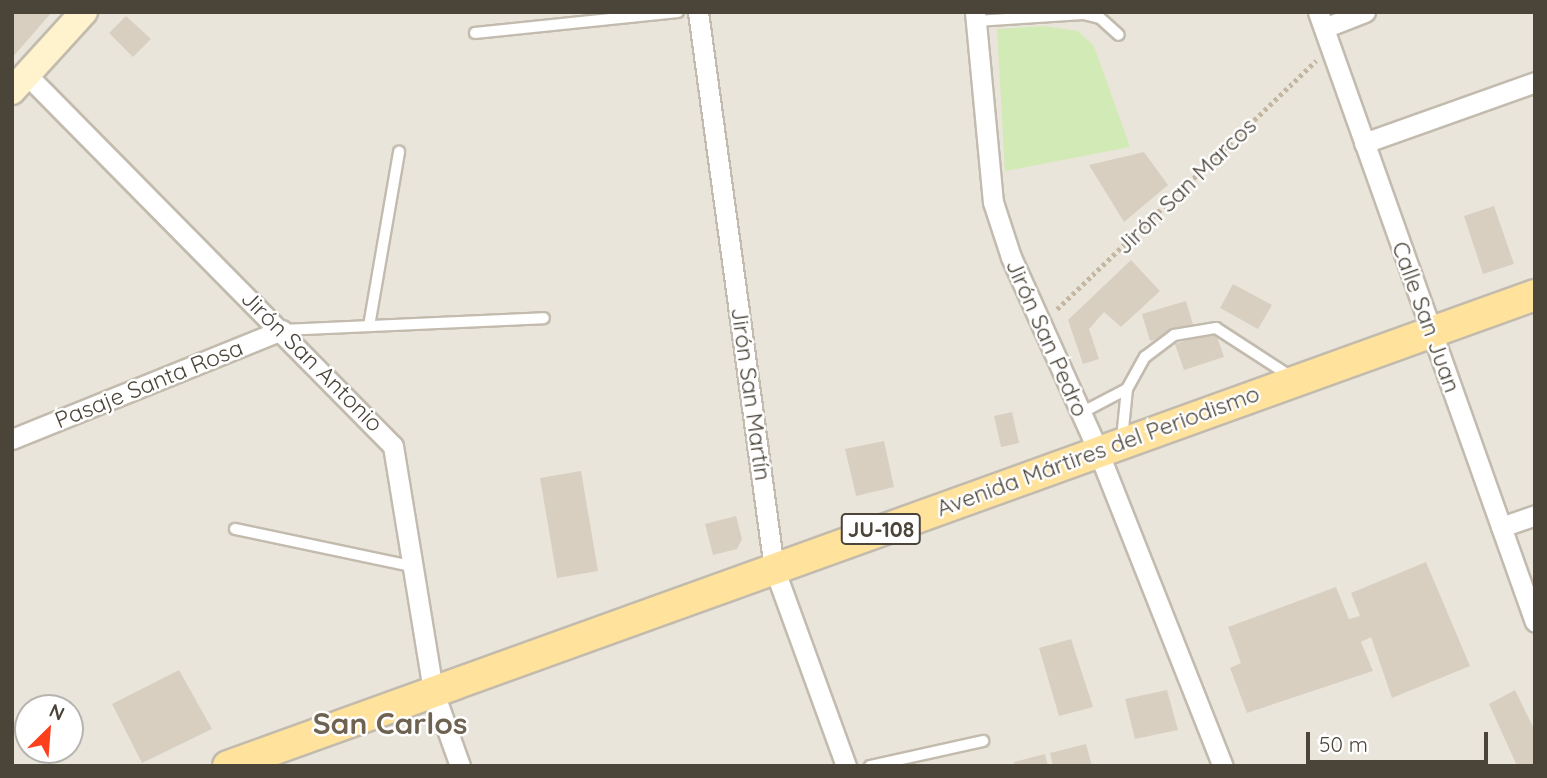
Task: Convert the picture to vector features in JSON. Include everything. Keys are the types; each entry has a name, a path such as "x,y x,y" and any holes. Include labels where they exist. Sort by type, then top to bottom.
{"main road":[{"path":"20,83 83,12"},
{"name":"Avenida Mártires del Periodismo","path":"228,766 1535,295"}],"street":[{"name":"Jirón San Martín","path":"698,12 774,568 846,766"},
{"path":"1321,20 1365,12"},
{"name":"Jirón San Pedro","path":"975,17 993,202 1041,325 1081,412 1110,447 1223,766"},
{"name":"Calle San Juan","path":"1321,20 1535,622"},
{"path":"1364,143 1535,82"},
{"name":"Jirón San Antonio","path":"20,83 282,330 394,446 403,474 410,566 433,690 460,766"},
{"name":"Pasaje Santa Rosa","path":"12,439 282,330"},
{"path":"1501,527 1535,515"}],"lane":[{"path":"475,33 678,12"},
{"path":"975,17 1083,14 1100,18 1119,35"},
{"path":"369,326 399,152"},
{"name":"Pasaje Santa Rosa","path":"282,330 544,318"},
{"path":"1110,447 1127,389 1145,357 1174,335 1202,328 1228,333 1296,381"},
{"path":"1081,412 1127,389"},
{"path":"235,528 410,566"},
{"path":"870,766 983,740"}],"path":[{"name":"Jirón San Marcos","path":"1041,325 1330,47"}],"shaded area":[{"path":"12,12 1535,12 1535,766 12,766"}],"green space":[{"path":"1043,26 1078,31 1094,46 1130,147 1005,171 997,29"}],"building":[{"path":"12,12 52,12 12,58"},
{"path":"126,16 151,39 133,57 109,33"},
{"path":"1144,152 1168,185 1124,222 1089,165"},
{"path":"1494,206 1514,264 1483,274 1464,216"},
{"path":"1131,260 1160,291 1121,327 1104,312 1089,329 1099,359 1083,364 1068,320"},
{"path":"1233,284 1272,305 1258,329 1220,308"},
{"path":"1186,301 1194,328 1150,341 1142,314"},
{"path":"1215,331 1224,357 1184,370 1175,344"},
{"path":"1012,412 1019,443 1001,447 994,416"},
{"path":"884,441 894,487 856,496 845,449"},
{"path":"581,471 598,571 557,578 540,478"},
{"path":"736,516 742,539 737,549 713,555 705,524"},
{"path":"1426,562 1470,666 1392,698 1371,637 1361,642 1373,671 1247,713 1230,668 1241,663 1228,627 1336,587 1349,619 1360,616 1351,593"},
{"path":"1071,639 1093,707 1059,716 1039,648"},
{"path":"179,670 212,729 142,763 112,704"},
{"path":"1167,690 1178,730 1135,739 1125,699"},
{"path":"1515,690 1535,731 1535,766 1517,766 1489,704"},
{"path":"1086,744 1092,766 1053,766 1050,753"},
{"path":"1045,754 1048,766 1015,766 1014,762"}],"district":[{"name":"San Carlos","path":"390,723"}]}
